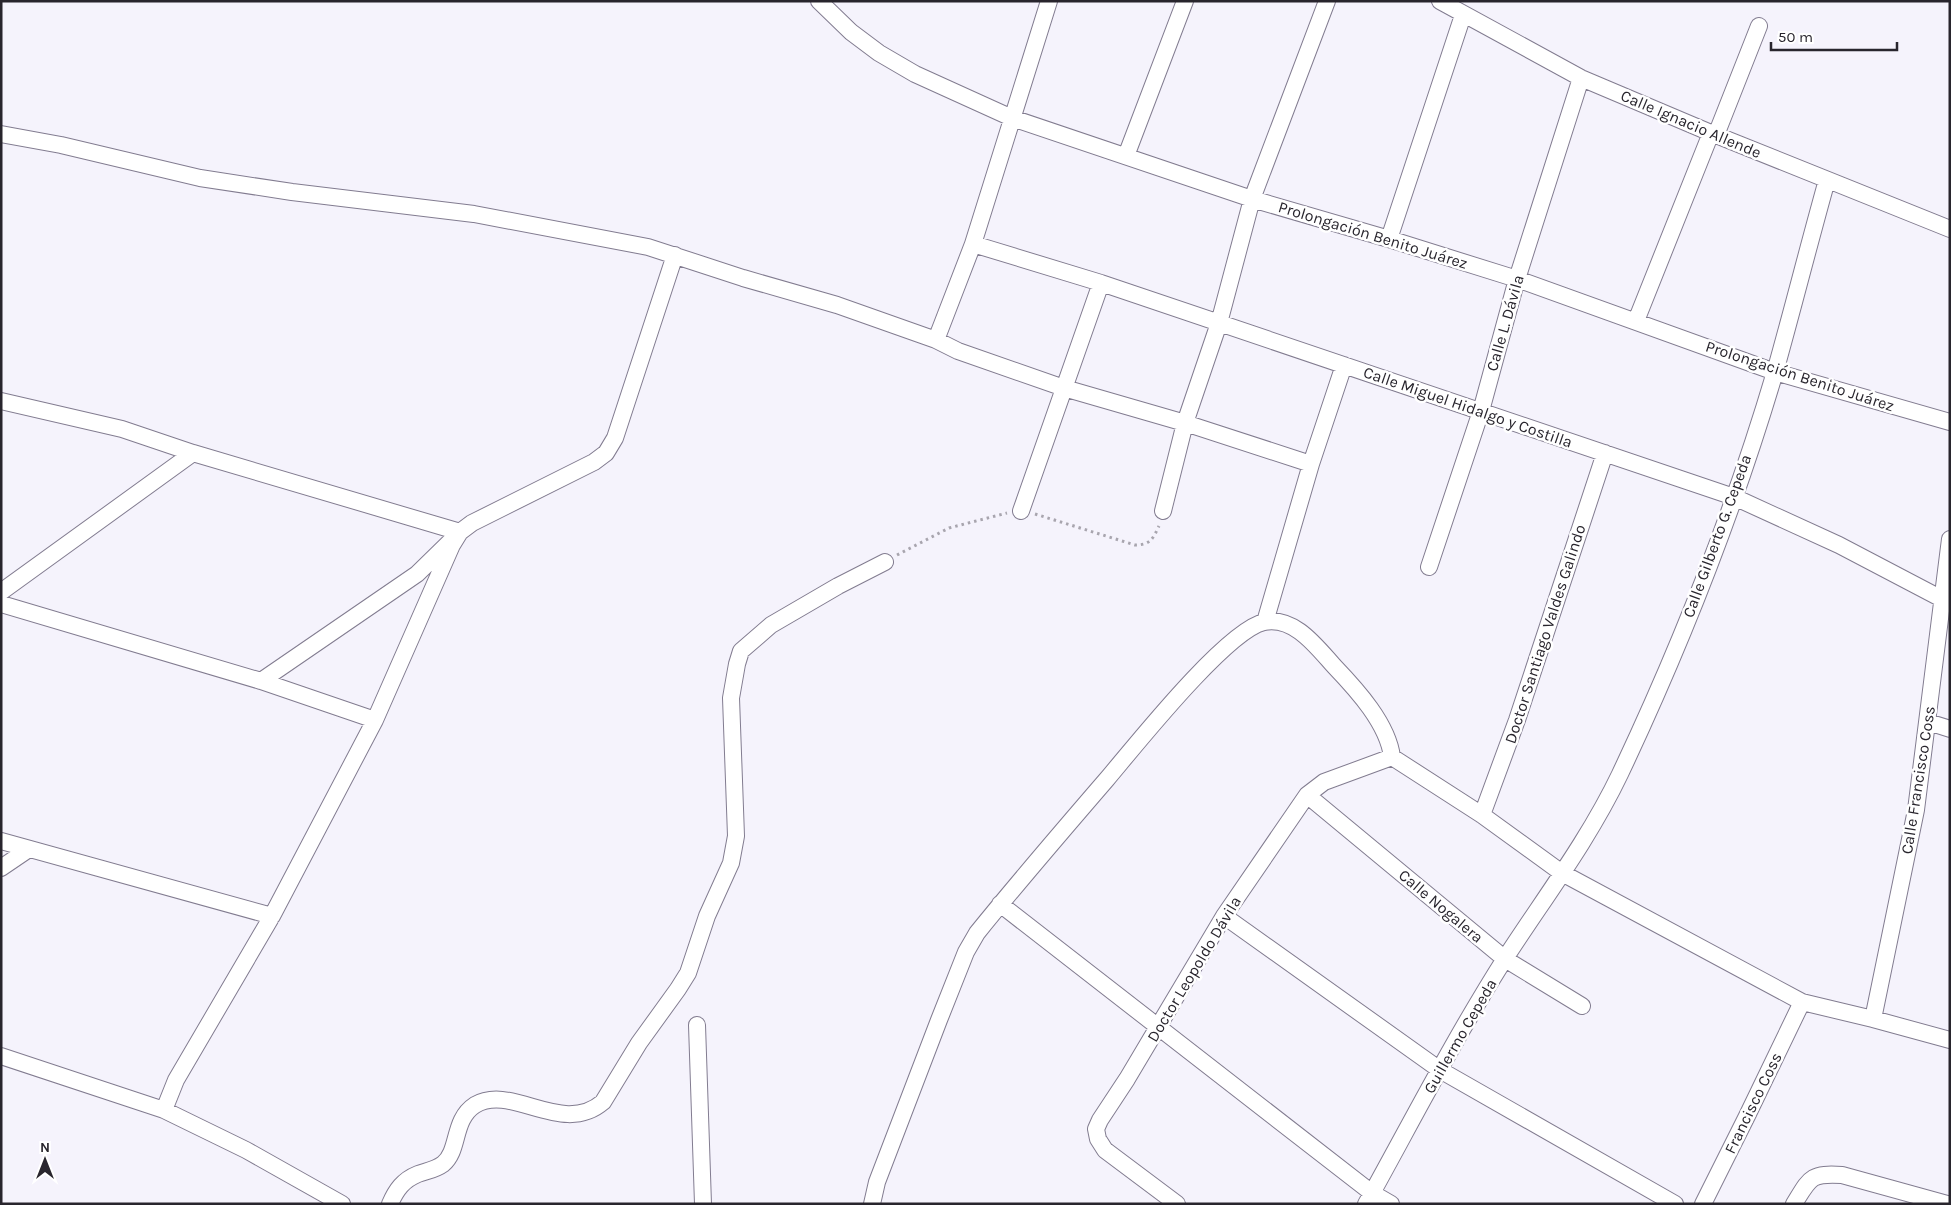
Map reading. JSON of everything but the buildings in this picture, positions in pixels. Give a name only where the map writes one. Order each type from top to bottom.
[{"type":"street","name":"Prolongación Benito Juárez","points":[[819,1],[845,27],[879,53],[915,74],[1012,118],[1252,199],[1517,279],[1775,372],[1950,422]]},
{"type":"street","points":[[936,340],[973,244],[1049,1]]},
{"type":"street","points":[[1126,156],[1185,1]]},
{"type":"street","points":[[1163,511],[1185,422],[1219,323],[1252,199],[1327,1]]},
{"type":"street","name":"Calle Ignacio Allende","points":[[1440,1],[1581,78],[1826,180],[1950,229]]},
{"type":"street","points":[[1389,239],[1463,15]]},
{"type":"street","points":[[1636,321],[1759,26]]},
{"type":"street","name":"Calle L. Dávila","points":[[1429,567],[1481,411],[1517,279],[1581,78]]},
{"type":"street","points":[[1,134],[61,145],[200,178],[292,192],[474,214],[648,247],[743,278],[837,305],[936,340],[958,351],[1064,388],[1185,422],[1311,464]]},
{"type":"street","name":"Calle Gilberto G. Cepeda","points":[[1562,874],[1588,835],[1619,775],[1678,642],[1734,496],[1775,372],[1826,180]]},
{"type":"street","name":"Calle Miguel Hidalgo y Costilla","points":[[973,244],[1101,283],[1734,496],[1840,545],[1946,600]]},
{"type":"street","points":[[261,681],[417,574],[460,532],[472,523],[594,462],[606,453],[615,438],[675,256]]},
{"type":"street","points":[[1021,510],[1101,283]]},
{"type":"street","points":[[1265,622],[1311,464],[1344,365]]},
{"type":"street","points":[[1,401],[122,429],[193,453],[460,532]]},
{"type":"street","points":[[1,592],[193,453]]},
{"type":"street","name":"Doctor Santiago Valdes Galindo","points":[[1482,815],[1517,720],[1605,453]]},
{"type":"street","points":[[164,1110],[176,1080],[272,916],[375,720],[452,545],[460,532]]},
{"type":"street","name":"Calle Francisco Coss","points":[[1873,1019],[1916,810],[1946,600],[1950,539]]},
{"type":"street","points":[[390,1204],[404,1182],[444,1164],[451,1153],[457,1128],[464,1115],[474,1106],[488,1100],[504,1100],[550,1112],[572,1115],[596,1108],[603,1102],[639,1043],[678,990],[688,973],[712,903],[731,863],[736,836],[731,698],[741,651],[771,625],[838,586],[885,562]]},
{"type":"street","points":[[1,604],[261,681],[375,720]]},
{"type":"street","points":[[872,1204],[877,1182],[966,952],[977,933],[1175,699],[1237,637],[1255,625],[1265,622],[1285,623],[1294,628],[1312,643],[1344,676],[1384,730],[1390,743],[1392,757],[1482,815],[1562,874],[1802,1002],[1950,1040]]},
{"type":"street","points":[[1928,722],[1950,728]]},
{"type":"street","name":"Doctor Leopoldo Dávila","points":[[1176,1204],[1105,1150],[1096,1134],[1100,1120],[1127,1079],[1224,916],[1307,795],[1324,782],[1392,757]]},
{"type":"street","name":"Calle Nogalera","points":[[1307,795],[1505,959],[1582,1006]]},
{"type":"street","points":[[1,841],[272,916]]},
{"type":"street","points":[[1,868],[29,849]]},
{"type":"street","name":"Guillermo Cepeda","points":[[1369,1198],[1440,1070],[1505,959],[1562,874]]},
{"type":"street","points":[[1000,904],[1158,1026],[1369,1198],[1391,1204]]},
{"type":"street","points":[[1224,916],[1440,1070],[1675,1204]]},
{"type":"street","name":"Francisco Coss","points":[[1703,1204],[1802,1002]]},
{"type":"street","points":[[697,1025],[703,1204]]},
{"type":"street","points":[[1,1056],[164,1110],[246,1150],[342,1204]]},
{"type":"street","points":[[1794,1204],[1806,1183],[1818,1175],[1826,1174],[1842,1175],[1947,1204]]},
{"type":"path","points":[[885,562],[949,528],[1021,510],[1135,545],[1144,545],[1153,539],[1163,511]]}]
